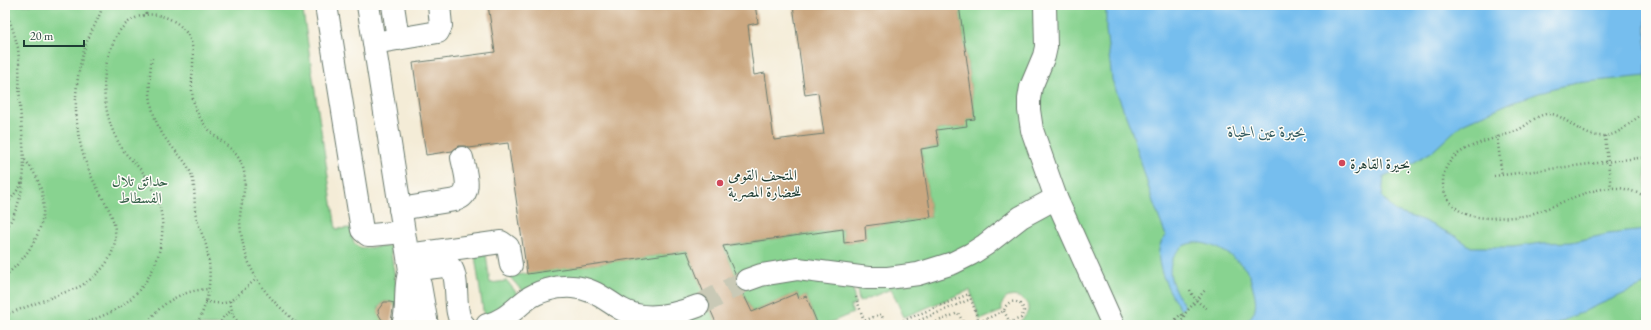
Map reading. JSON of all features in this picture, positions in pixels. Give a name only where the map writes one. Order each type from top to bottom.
[{"type":"lane","points":[[326,5],[362,230],[368,235],[403,232]]},
{"type":"lane","points":[[368,5],[403,232],[409,262],[420,285],[427,325]]},
{"type":"lane","points":[[393,5],[398,39]]},
{"type":"lane","points":[[374,43],[438,32],[441,26],[439,5]]},
{"type":"lane","points":[[1045,5],[1046,47],[1044,56],[1031,87],[1029,110],[1035,142],[1056,198],[1113,325]]},
{"type":"lane","points":[[400,209],[455,200],[463,196],[467,188],[462,158]]},
{"type":"lane","points":[[747,280],[768,274],[798,270],[868,278],[904,277],[925,273],[953,263],[971,254],[1021,217],[1056,198]]},
{"type":"lane","points":[[409,262],[501,242],[506,244],[510,251],[511,265]]},
{"type":"lane","points":[[404,325],[406,317],[406,282],[409,262]]},
{"type":"lane","points":[[409,262],[449,266],[452,269],[455,277],[459,319],[464,325]]},
{"type":"lane","points":[[488,325],[505,318],[534,295],[558,287],[572,286],[586,289],[599,294],[623,310],[634,314],[661,316],[682,312],[698,306]]},
{"type":"path","points":[[5,314],[79,287],[88,282],[104,267],[113,248],[114,227],[112,217],[89,173],[82,152],[76,110],[80,66],[86,46],[103,5]]},
{"type":"path","points":[[145,5],[146,15]]},
{"type":"path","points":[[5,9],[18,48],[25,160],[22,192],[17,207],[5,231]]},
{"type":"path","points":[[81,325],[113,311],[136,293],[146,282],[153,268],[162,240],[160,210],[156,196],[141,170],[130,159],[115,136],[110,123],[105,96],[105,68],[117,33],[130,21],[146,15],[162,16],[170,19],[183,29],[191,43],[194,59],[191,91],[198,113],[212,132],[235,151],[243,167],[245,184],[241,205],[241,231],[246,256],[257,279],[272,299],[298,325]]},
{"type":"path","points":[[152,58],[149,87],[152,108],[167,141],[183,159],[192,177],[195,191],[196,215],[210,266],[209,288],[203,311],[196,325]]},
{"type":"path","points":[[1646,113],[1613,135],[1605,136],[1592,135],[1582,132],[1558,116],[1546,114],[1517,130],[1497,136],[1466,149],[1448,164],[1443,174],[1445,195],[1452,205],[1460,212],[1471,216],[1484,218],[1518,217],[1530,214],[1578,195],[1611,188],[1622,188],[1646,196]]},
{"type":"path","points":[[1497,136],[1502,175]]},
{"type":"path","points":[[1605,136],[1611,188]]},
{"type":"path","points":[[1494,176],[1646,157]]},
{"type":"path","points":[[5,276],[29,251],[40,232],[42,221],[43,200],[41,189],[32,169],[25,160]]},
{"type":"path","points":[[5,208],[19,188],[24,175]]},
{"type":"path","points":[[205,302],[222,303],[230,301],[257,279]]},
{"type":"path","points":[[146,325],[159,308],[177,296],[187,292],[209,288]]},
{"type":"path","points":[[1177,325],[1185,317],[1183,316],[1206,289]]},
{"type":"path","points":[[1190,290],[1202,306],[1210,308]]},
{"type":"path","points":[[892,325],[969,294],[979,322]]},
{"type":"path","points":[[908,325],[971,299]]},
{"type":"path","points":[[230,301],[231,311],[236,321],[241,325]]},
{"type":"path","points":[[972,325],[1004,311],[1010,302],[1018,302],[1023,307],[1023,315],[1021,318],[1010,324],[1003,325]]},
{"type":"path","points":[[857,303],[864,321]]},
{"type":"path","points":[[219,325],[224,316],[231,311]]},
{"type":"path","points":[[1004,311],[1010,324]]},
{"type":"path","points":[[929,325],[958,312],[962,322],[954,325]]},
{"type":"path","points":[[854,325],[882,314],[886,325]]},
{"type":"path","points":[[1170,325],[1181,314],[1183,316]]},
{"type":"green space","name":"حدائق تلال الفسطاط","points":[[5,5],[302,5],[336,229],[351,228],[354,243],[362,248],[390,246],[396,284],[397,308],[392,303],[388,302],[380,305],[379,314],[381,318],[387,322],[383,325],[5,325]]},
{"type":"green space","name":"بحيرة القاهرة","points":[[959,5],[1646,5],[1646,325],[1022,325],[1020,321],[1027,313],[1028,307],[1025,301],[1013,296],[1007,298],[1003,303],[1002,311],[980,320],[970,290],[904,317],[891,289],[859,302],[856,283],[874,284],[926,278],[952,269],[977,257],[1021,225],[1043,214],[1039,201],[1011,216],[978,242],[962,252],[941,262],[910,271],[882,273],[791,265],[767,269],[737,279],[723,246],[843,229],[844,243],[866,240],[865,226],[931,217],[921,149],[939,146],[936,130],[966,126],[966,120],[975,119]]},
{"type":"green space","points":[[687,251],[705,295],[682,305],[658,310],[619,299],[523,292],[509,276]]},
{"type":"green space","points":[[486,254],[490,283],[507,281],[519,296],[484,317],[475,256]]},
{"type":"green space","points":[[767,279],[852,282],[855,304],[850,306],[853,313],[824,325],[818,325],[806,296],[799,299],[797,293],[752,312],[741,289]]},
{"type":"green space","points":[[709,307],[717,325],[702,325],[701,323],[691,325],[687,316]]},
{"type":"water","name":"بحيرة عين الحياة","points":[[1106,5],[1646,5],[1646,76],[1576,83],[1554,88],[1512,102],[1462,124],[1433,151],[1406,167],[1384,176],[1382,197],[1396,212],[1422,220],[1455,236],[1471,247],[1513,247],[1542,243],[1572,242],[1608,234],[1646,230],[1646,284],[1553,325],[1239,325],[1250,318],[1255,309],[1256,303],[1251,279],[1247,271],[1240,263],[1220,249],[1197,243],[1187,244],[1178,250],[1170,267],[1173,285],[1185,306],[1181,310],[1166,283],[1159,263],[1161,244],[1166,236],[1153,202],[1131,129],[1112,80],[1106,30]]},
{"type":"building","name":"المتحف القومى للحضارة المصرية","points":[[488,5],[755,5],[758,23],[748,25],[754,75],[765,73],[774,140],[824,134],[818,93],[805,95],[793,5],[959,5],[975,119],[966,120],[967,126],[936,130],[939,146],[921,149],[931,217],[865,226],[866,240],[844,243],[843,229],[723,246],[736,276],[735,285],[742,291],[752,312],[797,293],[799,299],[806,296],[818,325],[717,325],[710,309],[710,301],[705,296],[687,251],[527,274],[508,143],[469,148],[459,146],[452,151],[426,155],[413,63],[495,52]]},
{"type":"building","points":[[384,302],[394,303],[391,321],[387,322],[382,320],[379,315],[378,310]]},
{"type":"tunnel","points":[[698,306],[747,280]]},
{"type":"place","name":"بحيرة القاهرة","points":[[1342,163]]},
{"type":"place","name":"المتحف القومى للحضارة المصرية","points":[[720,183]]}]
